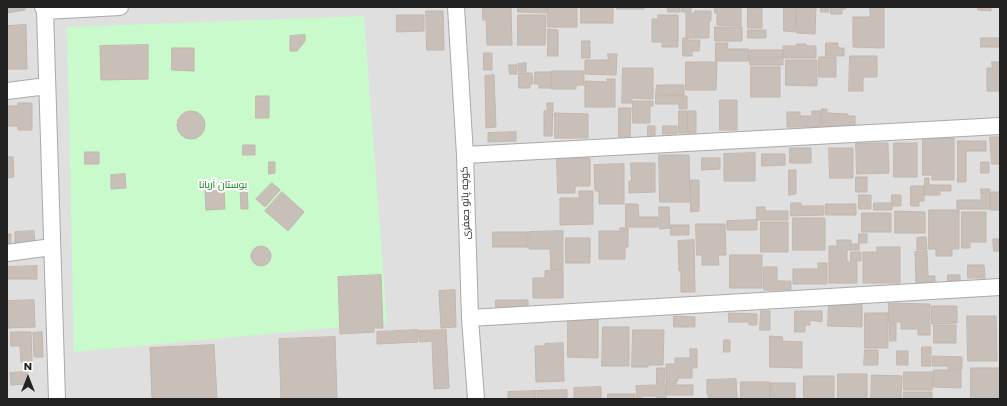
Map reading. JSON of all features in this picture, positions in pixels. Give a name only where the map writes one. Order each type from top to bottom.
[{"type":"street","points":[[57,399],[44,9],[120,7]]},
{"type":"street","name":"کوچه پاتو جعفری","points":[[456,7],[465,155],[470,318],[476,399]]},
{"type":"street","points":[[7,91],[47,86]]},
{"type":"street","points":[[465,155],[1000,126]]},
{"type":"street","points":[[7,253],[52,248]]},
{"type":"street","points":[[470,318],[1000,287]]},
{"type":"shaded area","points":[[7,7],[1000,7],[1000,399],[7,399]]},
{"type":"green space","name":"بوستان آریانا","points":[[364,16],[387,323],[74,352],[67,27]]},
{"type":"building","points":[[7,7],[25,7],[25,10],[7,13]]},
{"type":"building","points":[[483,7],[511,7],[512,45],[487,45],[486,20],[483,20]]},
{"type":"building","points":[[518,7],[547,7],[547,13],[518,12]]},
{"type":"building","points":[[548,7],[577,7],[577,27],[548,27]]},
{"type":"building","points":[[581,7],[613,7],[613,23],[581,23]]},
{"type":"building","points":[[617,7],[644,7],[644,9],[617,9]]},
{"type":"building","points":[[668,7],[680,7],[680,12],[668,12]]},
{"type":"building","points":[[682,7],[691,7],[691,12],[682,12]]},
{"type":"building","points":[[715,7],[741,7],[741,26],[717,25],[717,13],[715,13]]},
{"type":"building","points":[[784,7],[796,7],[795,32],[784,31]]},
{"type":"building","points":[[797,7],[816,7],[815,34],[797,33]]},
{"type":"building","points":[[821,7],[829,7],[829,12],[821,12]]},
{"type":"building","points":[[831,7],[846,7],[846,9],[842,9],[842,14],[831,14]]},
{"type":"building","points":[[870,7],[884,7],[884,48],[853,47],[853,17],[870,17]]},
{"type":"building","points":[[978,7],[991,7],[991,11],[978,10]]},
{"type":"building","points":[[748,8],[762,8],[762,28],[748,28]]},
{"type":"building","points":[[426,11],[443,11],[444,50],[427,50]]},
{"type":"building","points":[[695,11],[711,11],[711,21],[709,21],[709,38],[686,38],[686,13],[695,13]]},
{"type":"building","points":[[397,15],[424,15],[424,31],[397,32]]},
{"type":"building","points":[[518,15],[546,15],[545,45],[518,45]]},
{"type":"building","points":[[658,15],[678,15],[678,47],[662,47],[662,42],[652,42],[652,19],[658,19]]},
{"type":"building","points":[[26,25],[27,69],[7,69],[7,26]]},
{"type":"building","points":[[715,27],[742,27],[742,41],[715,41]]},
{"type":"building","points":[[548,29],[558,30],[558,56],[548,56]]},
{"type":"building","points":[[748,30],[766,30],[766,38],[748,38]]},
{"type":"building","points":[[305,35],[305,41],[297,51],[290,51],[290,36]]},
{"type":"building","points":[[683,38],[688,38],[688,40],[700,40],[699,51],[692,51],[692,56],[683,56]]},
{"type":"building","points":[[981,38],[1000,38],[1000,47],[981,47]]},
{"type":"building","points":[[582,41],[590,41],[590,58],[582,58]]},
{"type":"building","points":[[716,43],[728,43],[727,49],[749,49],[749,61],[716,61]]},
{"type":"building","points":[[826,43],[838,43],[838,48],[844,48],[844,56],[826,56]]},
{"type":"building","points":[[797,44],[816,46],[816,58],[783,58],[783,46],[797,46]]},
{"type":"building","points":[[148,45],[148,79],[101,80],[100,46]]},
{"type":"building","points":[[172,48],[194,48],[194,71],[172,70]]},
{"type":"building","points":[[751,50],[783,50],[783,57],[750,57]]},
{"type":"building","points":[[484,53],[492,53],[492,70],[484,70]]},
{"type":"building","points":[[608,54],[617,54],[616,75],[585,74],[585,60],[608,60]]},
{"type":"building","points":[[850,56],[877,56],[877,77],[863,77],[863,91],[849,91]]},
{"type":"building","points":[[819,57],[836,57],[836,77],[819,77]]},
{"type":"building","points":[[750,58],[783,58],[783,65],[750,65]]},
{"type":"building","points":[[786,60],[817,60],[817,86],[786,85]]},
{"type":"building","points":[[686,62],[717,62],[716,90],[686,90]]},
{"type":"building","points":[[992,62],[1000,62],[1000,91],[987,91],[987,68],[992,68]]},
{"type":"building","points":[[526,63],[526,72],[519,72],[518,64]]},
{"type":"building","points":[[509,65],[517,65],[517,74],[510,74]]},
{"type":"building","points":[[751,67],[780,67],[780,97],[751,97]]},
{"type":"building","points":[[623,68],[653,68],[653,99],[632,98],[632,103],[622,103]]},
{"type":"building","points":[[552,71],[584,71],[584,85],[576,85],[576,89],[552,89]]},
{"type":"building","points":[[535,72],[551,72],[551,88],[539,88],[539,84],[535,84]]},
{"type":"building","points":[[519,73],[532,73],[533,84],[530,84],[530,88],[519,88]]},
{"type":"building","points":[[494,75],[496,127],[486,128],[485,76]]},
{"type":"building","points":[[607,79],[615,79],[615,107],[585,107],[585,81],[607,82]]},
{"type":"building","points":[[657,85],[684,85],[684,95],[656,94]]},
{"type":"building","points":[[656,95],[687,96],[687,109],[679,109],[679,104],[656,104]]},
{"type":"building","points":[[256,96],[269,96],[269,118],[256,118]]},
{"type":"building","points":[[720,100],[737,100],[737,130],[720,130]]},
{"type":"building","points":[[633,101],[653,101],[653,106],[650,106],[650,123],[633,123]]},
{"type":"building","points":[[18,103],[32,103],[32,130],[18,130],[18,126],[7,126],[7,106],[18,106]]},
{"type":"building","points":[[547,103],[553,103],[552,136],[544,136],[544,111],[547,111]]},
{"type":"building","points":[[619,108],[631,108],[630,137],[619,137]]},
{"type":"building","points":[[822,109],[827,109],[827,113],[848,114],[848,116],[855,116],[855,128],[822,127]]},
{"type":"building","points":[[191,111],[201,115],[205,125],[201,135],[191,139],[181,135],[177,125],[181,115]]},
{"type":"building","points":[[679,111],[687,111],[687,133],[679,133]]},
{"type":"building","points":[[688,111],[696,111],[696,133],[688,133]]},
{"type":"building","points":[[812,111],[821,111],[820,127],[787,127],[787,112],[800,112],[800,116],[812,116]]},
{"type":"building","points":[[555,113],[588,114],[588,138],[555,138]]},
{"type":"building","points":[[648,126],[655,126],[655,139],[648,139]]},
{"type":"building","points":[[663,126],[677,126],[677,134],[663,134]]},
{"type":"building","points":[[516,132],[516,141],[488,142],[488,133]]},
{"type":"building","points":[[990,137],[1000,137],[1000,164],[992,164]]},
{"type":"building","points":[[923,138],[954,138],[954,180],[932,180],[932,175],[923,175]]},
{"type":"building","points":[[958,141],[986,141],[986,151],[966,151],[966,182],[958,182]]},
{"type":"building","points":[[856,143],[888,143],[889,173],[857,174]]},
{"type":"building","points":[[894,143],[917,143],[917,177],[894,177]]},
{"type":"building","points":[[243,145],[255,145],[255,155],[243,155]]},
{"type":"building","points":[[790,148],[811,148],[811,163],[790,163]]},
{"type":"building","points":[[829,148],[853,148],[853,178],[830,178]]},
{"type":"building","points":[[85,152],[99,152],[99,164],[85,164]]},
{"type":"building","points":[[755,153],[755,181],[724,181],[724,154]]},
{"type":"building","points":[[762,154],[785,154],[785,165],[762,166]]},
{"type":"building","points":[[659,155],[689,155],[690,202],[660,202]]},
{"type":"building","points":[[7,157],[13,157],[14,177],[7,178]]},
{"type":"building","points":[[557,158],[590,158],[590,186],[575,186],[575,193],[558,193]]},
{"type":"building","points":[[702,158],[720,158],[720,169],[702,170]]},
{"type":"building","points":[[269,162],[275,162],[275,173],[269,174]]},
{"type":"building","points":[[981,162],[989,162],[989,173],[981,173]]},
{"type":"building","points":[[631,163],[655,163],[655,192],[629,193]]},
{"type":"building","points":[[624,164],[624,204],[599,204],[599,191],[595,191],[594,165]]},
{"type":"building","points":[[789,170],[796,170],[796,194],[789,195]]},
{"type":"building","points":[[125,174],[126,188],[111,189],[111,175]]},
{"type":"building","points":[[856,177],[867,177],[867,192],[856,192]]},
{"type":"building","points":[[925,178],[929,178],[929,185],[951,185],[951,191],[940,191],[940,195],[925,195]]},
{"type":"building","points":[[691,180],[699,180],[699,211],[691,212]]},
{"type":"building","points":[[272,183],[280,190],[265,207],[256,199]]},
{"type":"building","points":[[911,186],[924,186],[924,201],[919,201],[919,206],[911,206]]},
{"type":"building","points":[[247,187],[248,209],[241,209],[240,188]]},
{"type":"building","points":[[224,189],[225,209],[206,210],[205,190]]},
{"type":"building","points":[[981,189],[990,189],[990,209],[957,209],[957,200],[981,200]]},
{"type":"building","points":[[579,191],[593,191],[593,224],[560,225],[560,198],[579,198]]},
{"type":"building","points":[[282,192],[304,212],[288,231],[265,211]]},
{"type":"building","points":[[991,192],[1000,192],[1000,210],[991,210]]},
{"type":"building","points":[[859,195],[871,195],[871,209],[859,209]]},
{"type":"building","points":[[892,195],[901,195],[901,206],[892,206]]},
{"type":"building","points":[[791,203],[801,203],[801,206],[824,206],[824,215],[791,216]]},
{"type":"building","points":[[874,203],[892,203],[892,210],[874,210]]},
{"type":"building","points":[[626,204],[638,204],[639,217],[658,217],[658,227],[626,227]]},
{"type":"building","points":[[826,204],[856,204],[856,215],[826,215]]},
{"type":"building","points":[[659,207],[669,207],[670,228],[660,229]]},
{"type":"building","points":[[757,207],[765,207],[765,211],[788,211],[788,220],[757,220]]},
{"type":"building","points":[[929,210],[959,210],[959,249],[952,249],[952,256],[936,256],[936,249],[929,249]]},
{"type":"building","points":[[895,211],[925,212],[925,233],[895,233]]},
{"type":"building","points":[[962,212],[986,212],[986,242],[970,242],[970,248],[962,248]]},
{"type":"building","points":[[862,213],[891,213],[891,232],[862,232]]},
{"type":"building","points":[[793,218],[825,218],[825,250],[793,250]]},
{"type":"building","points":[[757,220],[757,230],[727,230],[727,221]]},
{"type":"building","points":[[761,222],[788,222],[788,252],[761,252]]},
{"type":"building","points":[[696,224],[725,224],[726,255],[718,255],[719,265],[702,265],[702,255],[697,255]]},
{"type":"building","points":[[671,225],[689,225],[689,235],[671,235]]},
{"type":"building","points":[[620,228],[628,228],[628,247],[625,247],[625,259],[599,259],[599,231],[620,231]]},
{"type":"building","points":[[34,231],[35,243],[15,243],[15,232]]},
{"type":"building","points":[[563,231],[563,269],[551,270],[550,249],[529,249],[529,232]]},
{"type":"building","points":[[493,232],[528,232],[528,247],[493,247]]},
{"type":"building","points":[[7,234],[11,234],[11,243],[7,243]]},
{"type":"building","points":[[859,234],[867,234],[867,243],[859,243]]},
{"type":"building","points":[[926,237],[927,249],[917,250],[917,238]]},
{"type":"building","points":[[566,238],[590,238],[590,263],[566,263]]},
{"type":"building","points":[[993,239],[1000,239],[1000,251],[994,251]]},
{"type":"building","points":[[694,240],[695,292],[681,292],[681,271],[679,271],[678,241]]},
{"type":"building","points":[[837,240],[851,240],[851,244],[859,244],[859,250],[847,250],[847,262],[857,262],[857,283],[829,283],[829,246],[837,246]]},
{"type":"building","points":[[257,246],[265,246],[271,252],[271,260],[265,266],[257,266],[251,260],[251,252]]},
{"type":"building","points":[[877,247],[900,247],[900,283],[863,283],[863,252],[877,252]]},
{"type":"building","points":[[927,251],[928,276],[935,276],[935,282],[916,283],[915,252]]},
{"type":"building","points":[[851,252],[861,252],[861,261],[851,261]]},
{"type":"building","points":[[730,255],[762,255],[762,288],[730,288]]},
{"type":"building","points":[[818,263],[827,263],[827,284],[793,284],[793,269],[818,269]]},
{"type":"building","points":[[968,265],[984,265],[985,278],[968,278]]},
{"type":"building","points":[[37,266],[37,279],[7,279],[7,267]]},
{"type":"building","points":[[764,267],[777,267],[777,281],[791,281],[791,290],[764,290]]},
{"type":"building","points":[[563,270],[563,298],[533,298],[533,278],[545,278],[545,271]]},
{"type":"building","points":[[381,275],[383,328],[374,328],[374,332],[340,334],[338,277]]},
{"type":"building","points":[[948,275],[960,275],[960,281],[948,281]]},
{"type":"building","points":[[455,290],[456,327],[441,328],[439,291]]},
{"type":"building","points":[[34,300],[35,327],[8,328],[7,301]]},
{"type":"building","points":[[496,300],[528,300],[528,307],[496,307]]},
{"type":"building","points":[[889,303],[930,304],[930,335],[918,335],[918,329],[901,329],[901,322],[889,322]]},
{"type":"building","points":[[829,304],[862,304],[862,327],[828,326]]},
{"type":"building","points":[[932,306],[957,306],[957,323],[932,324]]},
{"type":"building","points":[[761,311],[770,311],[770,330],[760,330]]},
{"type":"building","points":[[795,311],[822,311],[822,322],[810,320],[810,325],[805,325],[805,332],[795,332]]},
{"type":"building","points":[[729,313],[757,314],[757,325],[749,325],[749,322],[729,322]]},
{"type":"building","points":[[865,313],[888,313],[888,348],[865,348]]},
{"type":"building","points":[[674,316],[695,317],[695,327],[674,327]]},
{"type":"building","points":[[967,316],[996,316],[997,361],[968,361]]},
{"type":"building","points":[[568,318],[598,318],[598,358],[568,357]]},
{"type":"building","points":[[890,323],[896,323],[896,341],[890,341]]},
{"type":"building","points":[[934,325],[956,325],[956,343],[934,343]]},
{"type":"building","points":[[603,327],[629,327],[629,366],[602,366]]},
{"type":"building","points":[[418,330],[418,342],[377,344],[377,332]]},
{"type":"building","points":[[446,330],[449,388],[434,389],[432,341],[420,342],[419,331]]},
{"type":"building","points":[[633,330],[664,330],[663,365],[632,367]]},
{"type":"building","points":[[11,332],[31,332],[32,362],[21,362],[20,346],[11,346]]},
{"type":"building","points":[[42,332],[43,357],[34,357],[33,333]]},
{"type":"building","points":[[770,336],[783,337],[782,341],[802,342],[802,368],[770,367]]},
{"type":"building","points":[[335,337],[337,399],[281,399],[279,339]]},
{"type":"building","points":[[724,340],[730,340],[730,352],[724,352]]},
{"type":"building","points":[[563,343],[564,381],[536,382],[535,346]]},
{"type":"building","points":[[214,345],[217,399],[152,399],[150,348]]},
{"type":"building","points":[[922,347],[931,347],[931,366],[922,366]]},
{"type":"building","points":[[690,349],[697,349],[697,368],[692,368],[692,378],[678,378],[676,384],[666,384],[666,364],[675,364],[675,358],[690,358]]},
{"type":"building","points":[[865,350],[878,350],[878,365],[864,365]]},
{"type":"building","points":[[897,351],[908,351],[908,365],[897,365]]},
{"type":"building","points":[[933,356],[962,357],[962,369],[948,369],[948,366],[933,366]]},
{"type":"building","points":[[657,368],[665,368],[664,384],[657,384]]},
{"type":"building","points":[[971,368],[1000,368],[1000,399],[971,399]]},
{"type":"building","points":[[934,370],[961,370],[961,388],[934,387]]},
{"type":"building","points":[[27,372],[28,384],[11,385],[10,373]]},
{"type":"building","points":[[904,372],[933,372],[932,390],[904,390]]},
{"type":"building","points":[[838,374],[867,374],[867,399],[838,399]]},
{"type":"building","points":[[872,375],[902,376],[901,399],[871,399]]},
{"type":"building","points":[[804,376],[834,376],[834,399],[804,399]]},
{"type":"building","points":[[736,379],[737,399],[709,399],[707,394],[707,380]]},
{"type":"building","points":[[741,382],[770,382],[770,399],[741,399]]},
{"type":"building","points":[[771,383],[795,383],[795,399],[771,399]]},
{"type":"building","points":[[666,385],[666,399],[657,399],[657,396],[642,396],[642,399],[637,399],[636,386]]},
{"type":"building","points":[[667,385],[693,385],[693,395],[667,395]]},
{"type":"building","points":[[601,387],[601,399],[574,399],[574,388]]},
{"type":"building","points":[[567,390],[567,399],[538,399],[537,391]]},
{"type":"building","points":[[536,391],[536,399],[508,399],[508,392]]},
{"type":"building","points":[[904,392],[932,392],[932,399],[904,399]]},
{"type":"building","points":[[608,394],[635,394],[635,399],[608,399]]}]
